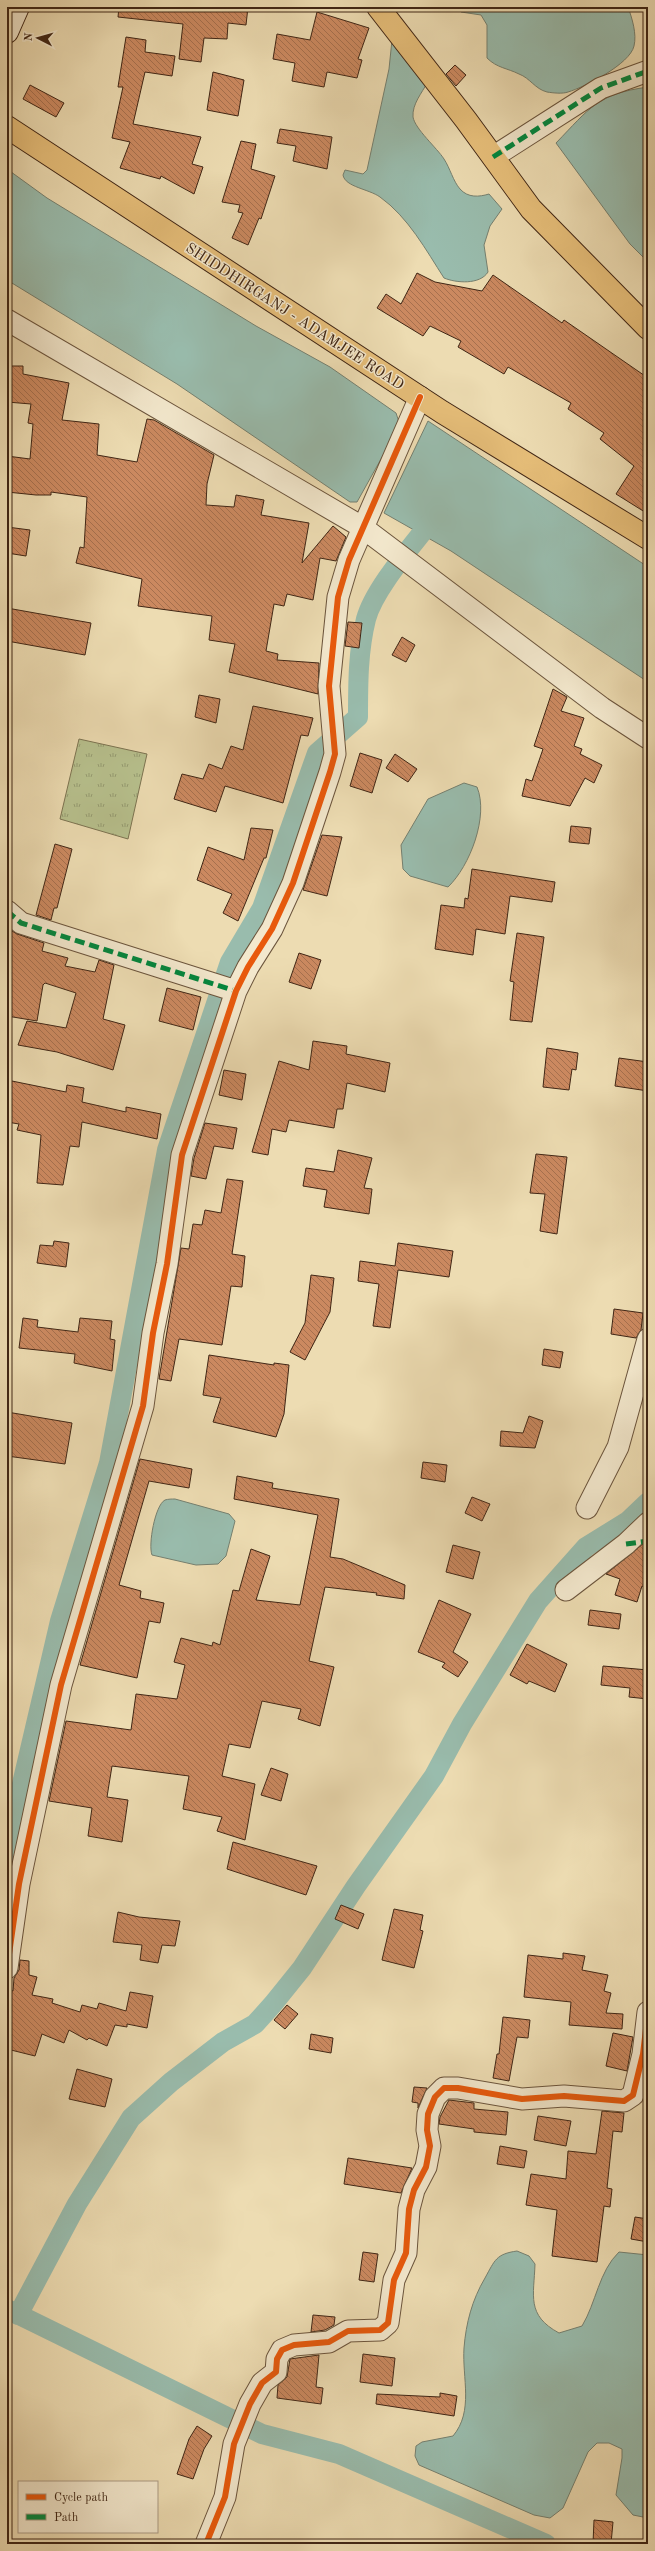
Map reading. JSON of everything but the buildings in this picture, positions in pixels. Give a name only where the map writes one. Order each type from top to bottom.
[{"type":"main road","points":[[378,7],[531,209],[648,328]]},
{"type":"main road","name":"SHIDDHIRGANJ - ADAMJEE ROAD","points":[[7,127],[420,397],[648,538]]},
{"type":"street","points":[[7,32],[18,7]]},
{"type":"street","points":[[493,157],[601,88],[648,71]]},
{"type":"street","points":[[7,320],[362,527],[602,708],[648,738]]},
{"type":"street","points":[[7,1968],[19,1884],[61,1685],[143,1406],[153,1333],[167,1264],[182,1155],[236,990],[248,967],[272,929],[293,883],[335,754],[329,686],[331,648],[338,597],[349,560],[362,527],[420,397]]},
{"type":"street","points":[[7,912],[21,923],[236,990]]},
{"type":"street","points":[[587,1508],[618,1447],[648,1339]]},
{"type":"street","points":[[566,1590],[626,1544],[648,1523]]},
{"type":"street","points":[[626,1544],[648,1540]]},
{"type":"street","points":[[206,2544],[224,2497],[234,2444],[250,2404],[262,2383],[276,2372],[277,2359],[282,2350],[294,2346],[329,2342],[348,2331],[380,2330],[388,2323],[394,2280],[406,2253],[408,2209],[414,2190],[426,2167],[430,2146],[427,2130],[428,2114],[435,2097],[444,2088],[458,2088],[522,2099],[564,2096],[624,2101],[633,2095],[643,2054],[648,2012]]},
{"type":"green space","points":[[79,739],[147,754],[128,839],[60,819]]},
{"type":"shaded area","points":[[457,7],[628,7],[634,31],[634,46],[631,53],[616,67],[595,80],[566,93],[547,92],[543,91],[523,76],[498,66],[487,58],[487,25],[481,15],[461,12]]},
{"type":"shaded area","points":[[392,40],[427,83],[413,112],[413,117],[418,127],[444,159],[455,182],[463,192],[474,196],[489,194],[502,209],[490,226],[484,245],[488,272],[484,276],[474,281],[461,282],[444,278],[416,234],[399,214],[380,197],[353,185],[345,179],[343,175],[345,170],[363,174],[367,170],[389,69]]},
{"type":"shaded area","points":[[648,87],[648,262],[630,244],[556,143],[596,104],[617,94]]},
{"type":"shaded area","points":[[7,169],[47,198],[256,326],[330,367],[396,413],[400,425],[357,502],[350,502],[177,384],[7,280]]},
{"type":"shaded area","points":[[428,421],[648,567],[648,682],[451,551],[384,513]]},
{"type":"shaded area","points":[[464,783],[477,787],[481,812],[475,840],[464,867],[448,887],[410,876],[403,869],[401,845],[428,799]]},
{"type":"shaded area","points":[[175,1499],[229,1514],[235,1521],[226,1556],[218,1564],[196,1565],[152,1555],[151,1543],[153,1526],[158,1509],[161,1503],[165,1500]]},
{"type":"shaded area","points":[[517,2251],[529,2256],[535,2264],[533,2295],[534,2304],[541,2319],[548,2326],[559,2333],[582,2326],[607,2268],[619,2252],[648,2255],[648,2518],[633,2515],[616,2495],[622,2449],[609,2443],[597,2443],[588,2452],[563,2508],[550,2518],[534,2515],[419,2465],[415,2456],[416,2446],[422,2442],[453,2436],[459,2426],[463,2416],[466,2394],[464,2359],[465,2339],[473,2303],[480,2286],[494,2262],[500,2256]]},
{"type":"waterway","points":[[7,1864],[14,1818],[60,1621],[109,1463],[167,1150],[230,962],[262,908],[317,753],[358,717],[360,655],[363,631],[371,606],[387,578],[438,512]]},
{"type":"waterway","points":[[18,2315],[77,2204],[131,2118],[171,2082],[223,2042],[255,2024],[273,2004],[302,1968],[356,1886],[434,1776],[462,1724],[538,1601],[586,1547],[628,1521],[648,1502]]},
{"type":"waterway","points":[[7,2309],[262,2434],[339,2454],[546,2544]]},
{"type":"marked path","points":[[493,157],[601,88],[648,71]]},
{"type":"marked path","points":[[7,911],[21,923],[236,991]]},
{"type":"marked path","points":[[626,1544],[648,1541]]},
{"type":"cycle path","points":[[7,1968],[19,1884],[61,1685],[143,1406],[153,1333],[167,1264],[182,1155],[236,991],[248,967],[272,929],[293,883],[330,772],[335,754],[329,686],[338,597],[349,560],[420,397]]},
{"type":"cycle path","points":[[206,2544],[225,2497],[234,2444],[250,2404],[262,2383],[276,2372],[277,2359],[282,2350],[294,2345],[329,2342],[348,2331],[380,2330],[388,2323],[394,2280],[406,2253],[409,2209],[414,2190],[426,2167],[430,2146],[427,2130],[428,2114],[435,2097],[444,2088],[458,2088],[522,2099],[564,2096],[624,2101],[633,2095],[643,2054],[648,2012]]}]
